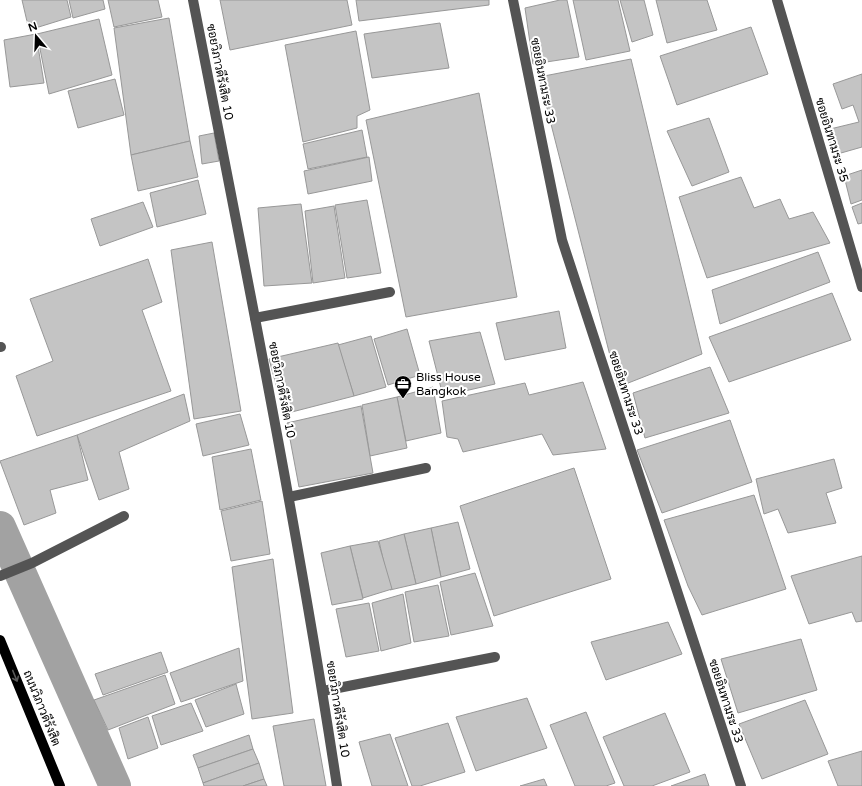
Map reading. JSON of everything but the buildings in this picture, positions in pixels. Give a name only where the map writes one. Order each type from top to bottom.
[{"type":"main road","name":"ถนนวิภาวดีรังสิต","points":[[0,640],[60,786]]},
{"type":"street","name":"ซอยวิภาวดีรังสิต 10","points":[[193,0],[289,497],[323,691],[337,786]]},
{"type":"street","name":"ซอยอินทามระ 33","points":[[513,0],[562,240],[741,786]]},
{"type":"street","name":"ซอยอินทามระ 35","points":[[777,0],[862,287]]},
{"type":"street","points":[[255,318],[390,292]]},
{"type":"street","points":[[289,497],[426,468]]},
{"type":"street","points":[[1,576],[32,563],[124,516]]},
{"type":"street","points":[[323,691],[495,656]]},
{"type":"waterway","points":[[0,527],[115,786]]},
{"type":"place","name":"Bliss House Bangkok","points":[[403,399]]}]
